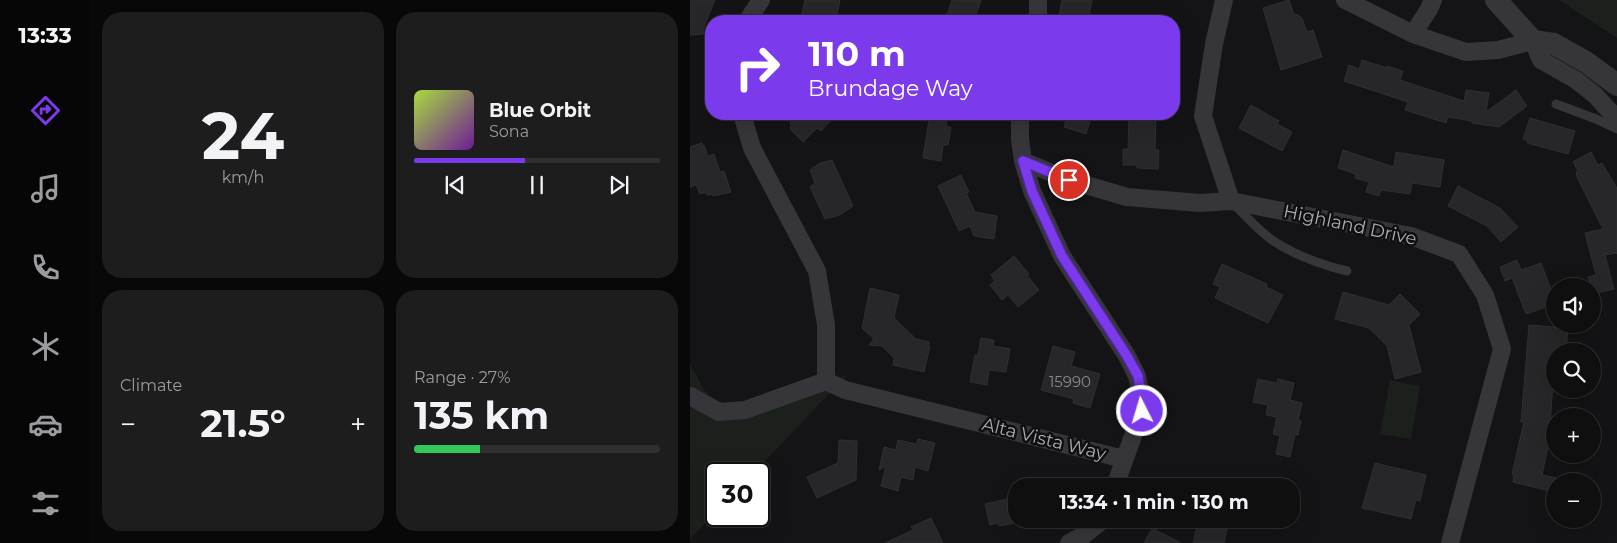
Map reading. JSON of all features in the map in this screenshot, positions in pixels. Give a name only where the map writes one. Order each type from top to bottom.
[{"type":"street","points":[[751,15],[761,0]]},
{"type":"street","points":[[1038,0],[1038,15]]},
{"type":"street","points":[[1224,0],[1214,44],[1203,116],[1231,201]]},
{"type":"street","points":[[1345,0],[1413,34],[1466,52],[1498,50],[1533,41],[1554,44],[1586,62],[1617,85]]},
{"type":"street","points":[[1413,34],[1433,0]]},
{"type":"street","points":[[1496,0],[1533,41],[1541,60],[1576,80],[1595,95],[1617,119]]},
{"type":"street","points":[[690,396],[719,412],[745,410],[826,381],[826,325],[817,271],[752,148],[744,120]]},
{"type":"street","name":"Alta Vista Way","points":[[826,381],[845,390],[1124,459],[1142,411],[1138,376],[1062,256],[1032,191],[1023,161],[1020,120]]},
{"type":"street","name":"Highland Drive","points":[[1023,161],[1069,180],[1127,197],[1200,203],[1231,201],[1411,236],[1459,254],[1486,295],[1502,349],[1450,543]]},
{"type":"street","points":[[1118,478],[1124,459]]},
{"type":"street","points":[[1069,543],[1093,528]]},
{"type":"lane","points":[[1556,104],[1617,129]]},
{"type":"lane","points":[[1231,201],[1250,221],[1275,242],[1320,264],[1347,272]]},
{"type":"shaded area","points":[[1559,0],[1617,0],[1617,38],[1611,34]]},
{"type":"shaded area","points":[[690,364],[704,390],[720,405],[745,402],[846,376],[764,462],[705,462],[705,523],[690,539]]},
{"type":"shaded area","points":[[1390,380],[1420,386],[1411,439],[1380,434]]},
{"type":"building","points":[[690,0],[715,0],[709,15],[705,15],[704,34],[690,35]]},
{"type":"building","points":[[805,0],[840,0],[837,15],[801,15]]},
{"type":"building","points":[[952,0],[981,0],[976,15],[947,15]]},
{"type":"building","points":[[1062,0],[1092,0],[1089,15],[1059,15]]},
{"type":"building","points":[[1289,0],[1294,15],[1296,14],[1302,18],[1307,32],[1313,30],[1322,57],[1281,70],[1263,8]]},
{"type":"building","points":[[1362,60],[1403,71],[1400,80],[1464,101],[1466,90],[1489,93],[1486,112],[1516,90],[1527,106],[1499,127],[1448,117],[1446,123],[1405,110],[1408,102],[1344,81],[1349,65],[1359,69]]},
{"type":"building","points":[[1251,105],[1279,121],[1277,124],[1292,132],[1282,151],[1239,128]]},
{"type":"building","points":[[1530,118],[1575,131],[1568,154],[1527,143],[1528,141],[1523,139]]},
{"type":"building","points":[[790,120],[831,120],[821,131],[817,128],[803,142],[791,130]]},
{"type":"building","points":[[929,120],[947,120],[946,127],[951,127],[948,145],[943,145],[941,161],[923,158]]},
{"type":"building","points":[[1066,120],[1090,120],[1086,134],[1064,127]]},
{"type":"building","points":[[1129,120],[1156,120],[1155,150],[1159,150],[1158,169],[1137,168],[1137,165],[1123,165],[1123,149],[1128,149]]},
{"type":"building","points":[[702,143],[708,156],[714,154],[720,172],[724,171],[731,192],[713,196],[712,194],[707,195],[706,192],[700,194],[696,185],[690,187],[690,147]]},
{"type":"building","points":[[1343,150],[1394,167],[1396,152],[1444,160],[1440,187],[1412,183],[1410,194],[1381,190],[1379,196],[1366,192],[1369,182],[1355,178],[1356,174],[1338,168]]},
{"type":"building","points":[[1591,152],[1598,165],[1602,163],[1617,188],[1617,254],[1605,255],[1614,289],[1601,292],[1601,278],[1588,277],[1596,275],[1585,233],[1603,229],[1577,177],[1576,172],[1578,171],[1573,162]]},
{"type":"building","points":[[832,160],[853,206],[840,215],[825,219],[810,187],[815,183],[810,170],[820,163]]},
{"type":"building","points":[[961,175],[969,192],[966,193],[975,212],[997,216],[994,239],[974,236],[970,226],[959,231],[938,186]]},
{"type":"building","points":[[1458,186],[1500,208],[1518,227],[1501,242],[1487,226],[1448,206]]},
{"type":"building","points":[[1014,256],[1039,290],[1018,307],[1008,295],[1002,300],[990,285],[995,281],[991,275]]},
{"type":"building","points":[[1517,260],[1521,270],[1541,263],[1547,278],[1546,307],[1526,314],[1512,278],[1505,281],[1500,267]]},
{"type":"building","points":[[1222,264],[1267,284],[1266,287],[1283,295],[1268,323],[1215,298],[1220,287],[1213,284]]},
{"type":"building","points":[[870,288],[899,295],[894,318],[916,339],[929,342],[928,346],[930,346],[924,372],[893,365],[894,358],[882,346],[869,345],[874,339],[862,328]]},
{"type":"building","points":[[1343,292],[1389,305],[1400,294],[1420,314],[1409,325],[1421,372],[1395,379],[1387,346],[1369,328],[1335,319]]},
{"type":"building","points":[[1529,325],[1546,326],[1546,333],[1568,333],[1567,343],[1546,343],[1546,398],[1552,398],[1551,408],[1546,408],[1546,456],[1542,475],[1546,476],[1546,490],[1513,482],[1514,475],[1512,474],[1524,422],[1521,422]]},
{"type":"building","points":[[981,338],[994,340],[993,346],[1010,349],[1006,372],[989,370],[987,385],[970,382],[975,355],[978,355]]},
{"type":"building","points":[[1053,346],[1075,352],[1071,366],[1100,374],[1090,408],[1073,403],[1074,399],[1041,390]]},
{"type":"building","points":[[1258,379],[1277,383],[1278,379],[1294,383],[1290,400],[1302,403],[1298,420],[1301,421],[1298,435],[1295,434],[1290,457],[1276,454],[1280,436],[1273,434],[1277,417],[1266,415],[1268,405],[1253,402]]},
{"type":"building","points":[[918,439],[935,443],[928,471],[915,467],[913,480],[901,477],[898,491],[881,486],[886,466],[879,470],[884,447],[896,450],[898,440],[916,444]]},
{"type":"building","points":[[839,440],[857,441],[856,480],[817,498],[807,477],[838,463]]},
{"type":"building","points":[[1375,463],[1426,475],[1420,501],[1416,500],[1411,519],[1362,508]]},
{"type":"building","points":[[1008,499],[1008,524],[999,526],[998,523],[990,525],[985,504]]},
{"type":"building","points":[[931,518],[943,543],[885,543],[913,530],[911,527]]},
{"type":"building","points":[[1152,528],[1181,543],[1144,543]]},
{"type":"building","points":[[1197,528],[1227,528],[1224,543],[1193,543]]},
{"type":"route","points":[[1069,180],[1023,161],[1032,191],[1062,256],[1138,376],[1142,411]]}]
